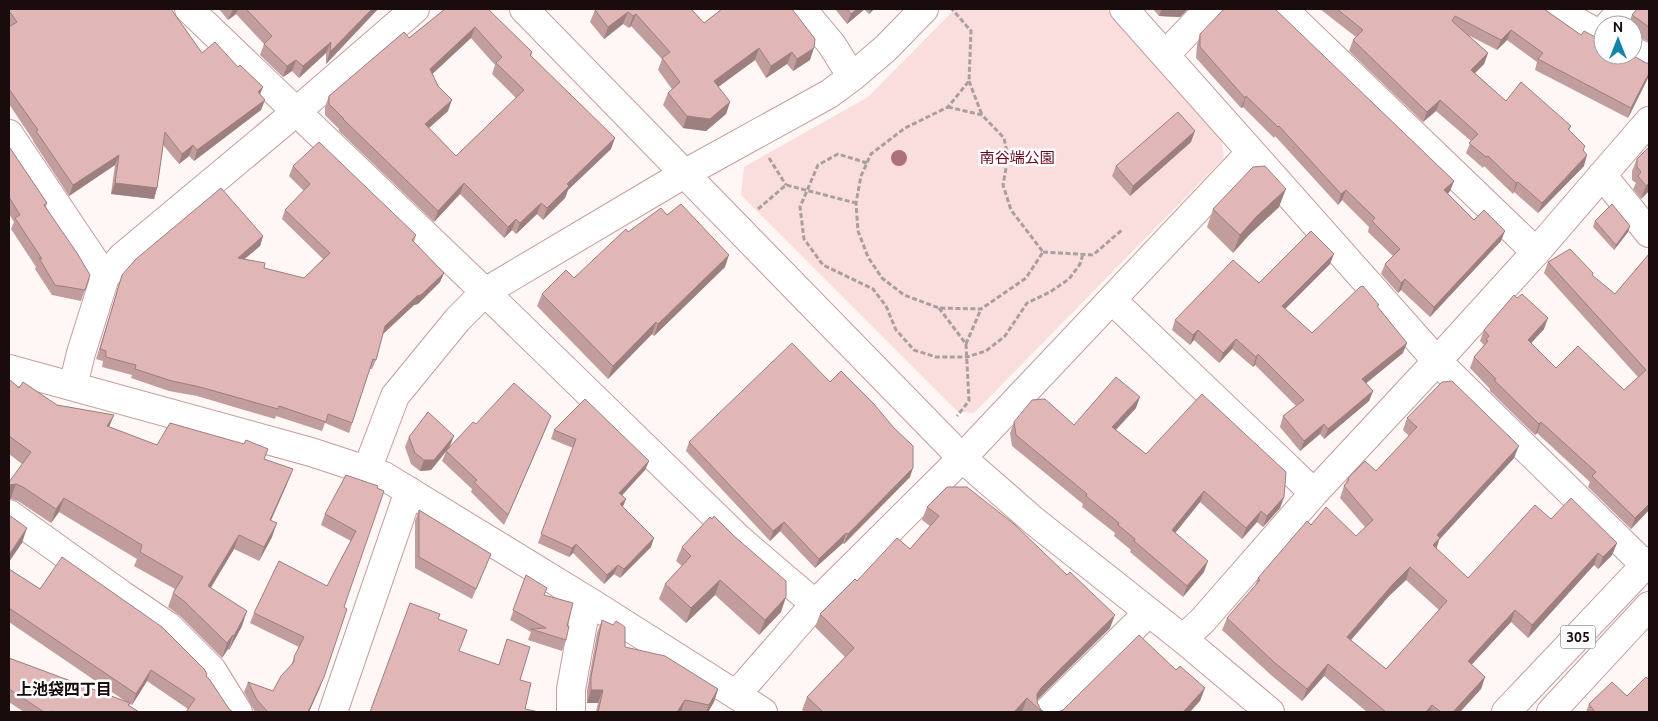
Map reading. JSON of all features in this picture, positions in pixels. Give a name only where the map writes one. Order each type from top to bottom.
[{"type":"street","points":[[189,9],[485,292],[738,539],[815,604]]},
{"type":"street","points":[[73,386],[81,352],[105,277],[122,257],[297,111],[415,9]]},
{"type":"street","points":[[524,9],[962,458],[1034,521],[1270,712]]},
{"type":"street","points":[[802,9],[832,45],[852,77]]},
{"type":"street","points":[[367,470],[396,396],[458,319],[485,292],[684,174],[829,94],[886,48],[924,9]]},
{"type":"street","points":[[1124,9],[1438,362],[1647,563]]},
{"type":"street","points":[[1165,55],[1209,9]]},
{"type":"street","points":[[1284,9],[1536,252]]},
{"type":"street","points":[[1553,9],[1593,27]]},
{"type":"street","points":[[1183,640],[1203,620],[1314,493],[1438,362],[1649,121]]},
{"type":"street","points":[[9,134],[105,277]]},
{"type":"street","points":[[736,695],[815,604],[962,458],[1252,152]]},
{"type":"street","points":[[1602,175],[1649,233]]},
{"type":"street","points":[[1112,300],[1314,493]]},
{"type":"street","points":[[9,370],[302,450],[384,476],[763,712]]},
{"type":"street","points":[[333,712],[409,491]]},
{"type":"street","points":[[9,514],[168,626],[212,670],[238,712]]},
{"type":"street","name":"305","points":[[1506,712],[1647,563]]},
{"type":"street","points":[[571,712],[571,689],[587,601]]},
{"type":"street","points":[[1048,712],[1148,612]]},
{"type":"street","name":"305","points":[[1551,712],[1646,616]]},
{"type":"path","points":[[952,9],[971,31],[969,81],[982,115],[1004,138],[1008,157],[1002,186],[1011,210],[1043,252],[1093,255],[1123,228]]},
{"type":"path","points":[[969,81],[948,107],[905,128],[871,154],[861,176],[856,203],[858,231],[868,257],[882,278],[904,295],[939,308],[981,309]]},
{"type":"path","points":[[948,107],[982,115]]},
{"type":"path","points":[[867,164],[838,154],[818,165],[800,207],[804,239],[824,265],[872,289],[886,306],[896,330],[914,350],[936,358],[967,358],[986,351],[1005,336],[1027,303],[1050,292],[1069,279],[1080,264],[1083,254]]},
{"type":"path","points":[[768,157],[786,186],[856,203]]},
{"type":"path","points":[[753,213],[786,186]]},
{"type":"path","points":[[955,418],[969,401],[966,344],[981,309],[1026,278],[1043,252]]},
{"type":"path","points":[[939,308],[966,344]]},
{"type":"green space","name":"南谷端公園","points":[[955,9],[1106,9],[1221,135],[1224,158],[974,413],[958,412],[741,195],[744,167],[868,97]]},
{"type":"building","points":[[9,9],[171,9],[202,53],[215,42],[238,67],[240,65],[263,87],[258,92],[265,100],[197,150],[193,145],[182,154],[165,132],[157,188],[115,183],[119,155],[73,185],[9,89],[9,27],[17,22]]},
{"type":"building","points":[[246,9],[372,9],[330,52],[331,42],[303,66],[296,60],[287,66],[264,44],[272,36]]},
{"type":"building","points":[[445,9],[488,9],[532,52],[530,55],[615,138],[567,184],[569,186],[547,208],[541,203],[520,223],[516,219],[508,227],[464,183],[438,211],[329,104],[329,96],[404,32],[409,38]],"holes":[[[475,27],[502,57],[496,63],[524,90],[456,156],[425,124],[452,100],[438,86],[430,69]]]},
{"type":"building","points":[[596,9],[691,9],[704,23],[722,9],[792,9],[815,39],[814,48],[797,59],[792,52],[771,66],[759,48],[714,81],[730,102],[710,119],[687,116],[668,93],[680,82],[662,58],[670,52],[636,14],[633,16],[628,12],[608,27]]},
{"type":"building","points":[[847,9],[857,9],[851,14]]},
{"type":"building","points":[[1224,9],[1275,9],[1454,181],[1444,190],[1474,220],[1484,210],[1505,231],[1434,307],[1405,279],[1401,283],[1385,264],[1400,249],[1372,221],[1375,218],[1346,190],[1341,194],[1279,126],[1246,96],[1245,98],[1200,47],[1200,34]]},
{"type":"building","points":[[1337,9],[1544,9],[1581,35],[1584,31],[1593,36],[1593,65],[1643,65],[1643,61],[1649,63],[1649,73],[1631,108],[1538,59],[1543,53],[1511,30],[1501,40],[1455,16],[1452,21],[1488,53],[1471,70],[1506,101],[1521,82],[1571,126],[1568,129],[1585,146],[1583,150],[1587,155],[1542,203],[1518,182],[1516,183],[1488,156],[1486,157],[1469,143],[1478,134],[1440,100],[1427,112],[1353,40],[1363,30]]},
{"type":"building","points":[[1637,9],[1649,9],[1649,27],[1643,23],[1643,15],[1632,15]]},
{"type":"building","points":[[1178,112],[1195,131],[1133,186],[1116,166]]},
{"type":"building","points":[[319,142],[416,235],[412,240],[444,273],[385,326],[376,360],[373,359],[352,423],[328,414],[326,422],[279,406],[278,409],[172,381],[135,369],[136,365],[106,357],[106,351],[100,349],[122,275],[136,259],[221,188],[263,236],[238,258],[265,263],[264,268],[304,278],[330,253],[285,210],[310,184],[293,166]]},
{"type":"building","points":[[1649,147],[1649,183],[1646,186],[1638,176],[1641,172],[1637,167],[1637,159]]},
{"type":"building","points":[[10,148],[47,203],[44,205],[90,275],[85,290],[55,285],[39,258],[42,259],[15,218],[20,215],[9,197]]},
{"type":"building","points":[[1265,166],[1286,189],[1240,235],[1213,209],[1253,167]]},
{"type":"building","points":[[681,204],[729,255],[658,324],[656,322],[613,366],[542,294],[566,270],[574,278],[626,229],[628,232],[661,208],[667,215]]},
{"type":"building","points":[[1612,204],[1630,226],[1616,245],[1595,221]]},
{"type":"building","points":[[1311,231],[1334,254],[1282,306],[1312,333],[1363,286],[1407,343],[1362,379],[1373,391],[1328,429],[1324,424],[1304,441],[1283,416],[1304,400],[1258,354],[1256,357],[1236,339],[1223,353],[1198,330],[1193,335],[1175,320],[1233,260],[1259,283]]},
{"type":"building","points":[[1570,249],[1593,273],[1592,275],[1615,294],[1649,254],[1649,504],[1635,518],[1592,476],[1596,472],[1541,422],[1539,424],[1494,380],[1496,379],[1474,357],[1488,341],[1486,340],[1489,336],[1484,330],[1514,295],[1517,298],[1522,294],[1548,318],[1528,340],[1556,368],[1578,346],[1624,390],[1646,370],[1548,262]]},
{"type":"building","points":[[792,343],[830,382],[841,371],[913,446],[913,468],[848,534],[846,533],[819,559],[784,522],[773,531],[689,442]]},
{"type":"building","points":[[1116,377],[1140,397],[1112,427],[1146,454],[1202,394],[1286,472],[1284,497],[1267,516],[1261,511],[1246,528],[1204,491],[1172,530],[1208,561],[1187,586],[1134,541],[1135,539],[1118,525],[1119,523],[1086,496],[1087,494],[1016,435],[1014,422],[1032,400],[1045,399],[1074,425]]},
{"type":"building","points":[[9,379],[19,388],[23,382],[57,405],[114,415],[107,426],[157,445],[170,423],[244,444],[246,440],[268,449],[264,459],[293,469],[270,520],[277,523],[264,547],[239,535],[208,586],[247,611],[234,636],[227,643],[184,601],[173,593],[183,577],[140,552],[142,545],[64,498],[56,509],[23,487],[16,484],[9,485],[9,482],[31,452],[9,436]]},
{"type":"building","points":[[1452,381],[1519,446],[1437,535],[1440,538],[1433,545],[1468,578],[1535,505],[1551,519],[1571,498],[1617,543],[1603,557],[1598,553],[1532,625],[1515,610],[1468,661],[1485,677],[1453,712],[1441,712],[1432,705],[1426,712],[1386,712],[1328,664],[1307,689],[1275,663],[1227,618],[1260,580],[1258,578],[1307,521],[1311,525],[1326,507],[1356,536],[1373,520],[1344,486],[1349,480],[1348,478],[1365,461],[1376,471],[1417,427],[1407,418],[1442,382]],"holes":[[[1410,567],[1447,601],[1386,669],[1347,637]]]},
{"type":"building","points":[[514,383],[551,416],[508,515],[474,482],[477,480],[446,451],[473,422],[476,424]]},
{"type":"building","points":[[585,399],[649,461],[619,493],[626,499],[620,504],[654,538],[624,569],[618,565],[607,575],[576,544],[572,548],[541,534],[576,439],[554,430]]},
{"type":"building","points":[[428,412],[454,436],[434,460],[424,460],[415,453],[409,437]]},
{"type":"building","points":[[346,475],[378,486],[377,488],[384,491],[344,607],[347,609],[324,677],[308,712],[268,712],[257,700],[248,682],[273,691],[281,676],[294,662],[294,657],[304,637],[254,613],[279,561],[327,586],[356,531],[325,514]]},
{"type":"building","points":[[947,487],[967,487],[1014,524],[1067,575],[1070,572],[1115,615],[1041,688],[1037,694],[1037,702],[1041,710],[1045,712],[1042,712],[1027,698],[1014,712],[823,712],[807,697],[854,648],[820,614],[855,579],[857,581],[897,538],[910,549],[939,516],[927,507]]},
{"type":"building","points":[[419,510],[491,554],[476,589],[419,557]]},
{"type":"building","points":[[9,515],[27,528],[9,555]]},
{"type":"building","points":[[714,516],[786,581],[786,597],[765,620],[720,580],[691,608],[665,584],[691,556],[682,547],[710,517],[712,519]]},
{"type":"building","points":[[62,557],[162,627],[204,669],[207,674],[206,676],[233,712],[186,712],[195,699],[151,670],[136,694],[9,608],[9,569],[40,589]]},
{"type":"building","points":[[526,575],[547,588],[544,595],[573,603],[567,626],[569,626],[566,640],[531,629],[546,628],[513,610]]},
{"type":"building","points":[[410,603],[440,614],[438,619],[467,630],[459,651],[499,665],[507,639],[530,647],[520,680],[531,683],[525,709],[539,712],[370,712]]},
{"type":"building","points":[[602,620],[613,625],[616,621],[625,627],[625,647],[665,656],[718,689],[709,705],[685,700],[677,712],[598,712],[603,690],[591,690],[591,677]]},
{"type":"building","points":[[1139,635],[1176,670],[1180,666],[1205,688],[1183,712],[1058,712],[1063,710]]},
{"type":"building","points":[[9,658],[130,703],[128,705],[139,712],[44,712],[9,689]]},
{"type":"building","points":[[1646,677],[1649,680],[1649,712],[1595,712],[1589,704],[1612,682],[1627,696]]},
{"type":"district","name":"上池袋四丁目","points":[[64,689]]}]
